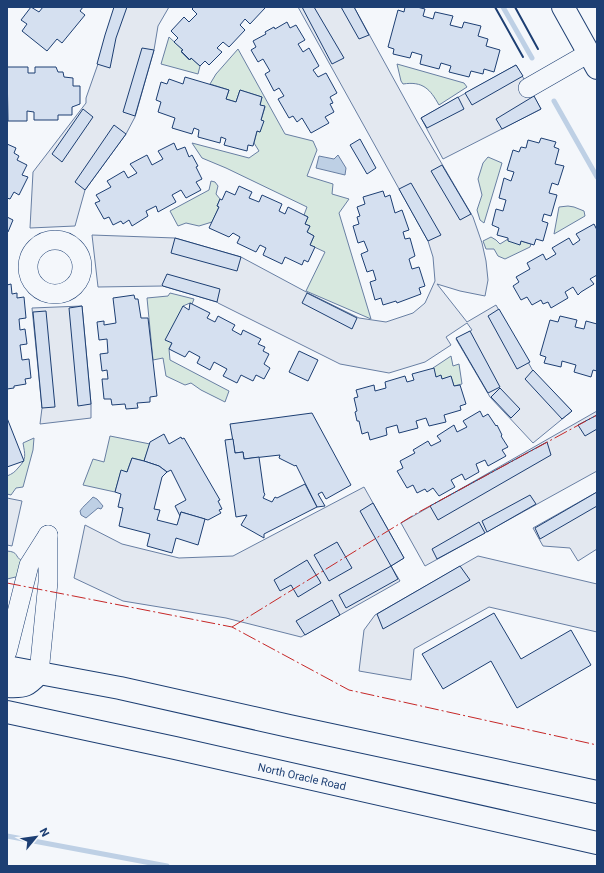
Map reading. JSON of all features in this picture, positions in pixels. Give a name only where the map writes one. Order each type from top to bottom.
[{"type":"main road","points":[[563,7],[594,59]]},
{"type":"main road","points":[[7,667],[120,688],[597,792]]},
{"type":"main road","points":[[7,686],[20,687],[31,682],[39,673]]},
{"type":"main road","name":"North Oracle Road","points":[[7,712],[175,748],[597,843]]},
{"type":"lane","points":[[528,88],[594,59]]},
{"type":"lane","points":[[7,652],[28,565],[48,535],[48,582],[39,673]]},
{"type":"shaded area","points":[[118,7],[169,7],[158,26],[154,50],[135,117],[126,134],[85,190],[75,226],[30,228],[33,172],[86,103],[86,98]]},
{"type":"shaded area","points":[[298,7],[354,7],[418,123],[473,217],[482,243],[486,261],[488,280],[485,296],[460,291],[437,284],[467,322],[496,305],[533,371],[572,411],[533,443],[490,397],[456,339],[472,330],[467,323],[446,337],[451,345],[425,362],[389,373],[340,364],[217,302],[163,286],[98,287],[92,235],[175,238],[241,257],[359,318],[386,322],[413,313],[425,303],[435,281],[433,257],[428,241]]},
{"type":"shaded area","points":[[169,37],[183,50],[181,52],[189,60],[191,58],[200,66],[198,74],[161,64]]},
{"type":"shaded area","points":[[238,49],[285,134],[313,141],[317,150],[307,176],[333,184],[332,194],[349,199],[339,213],[371,319],[306,291],[325,252],[310,245],[314,236],[307,232],[310,226],[305,224],[308,217],[304,215],[307,207],[202,158],[192,143],[249,158],[259,151],[254,143],[257,131],[260,132],[263,121],[261,120],[265,107],[260,105],[262,97],[240,90],[236,102],[226,99],[229,90],[210,84],[216,74]]},
{"type":"shaded area","points":[[397,64],[464,83],[467,87],[439,105],[425,87],[410,83],[403,84]]},
{"type":"shaded area","points":[[516,65],[541,109],[443,159],[421,118]]},
{"type":"shaded area","points":[[488,157],[502,163],[484,223],[480,220],[477,210],[482,195],[478,179],[483,163]]},
{"type":"shaded area","points":[[211,181],[215,182],[218,186],[216,194],[220,199],[217,206],[219,207],[212,222],[199,226],[186,223],[178,226],[170,211],[209,190]]},
{"type":"shaded area","points":[[568,206],[584,211],[585,216],[554,234],[559,207]]},
{"type":"shaded area","points":[[491,237],[500,244],[508,239],[520,244],[521,241],[531,244],[530,247],[505,259],[498,256],[494,249],[486,249],[483,241]]},
{"type":"shaded area","points":[[170,293],[194,299],[192,304],[190,303],[183,306],[169,349],[170,360],[229,391],[225,402],[201,390],[191,383],[185,385],[166,376],[163,358],[153,360],[147,298],[168,296]]},
{"type":"shaded area","points":[[82,306],[91,418],[40,424],[42,408],[32,308]]},
{"type":"shaded area","points":[[451,356],[453,366],[459,364],[462,384],[454,386],[451,377],[442,379],[441,376],[436,377],[433,368]]},
{"type":"shaded area","points":[[597,411],[597,471],[425,566],[401,523]]},
{"type":"shaded area","points":[[110,436],[150,444],[144,461],[132,458],[127,472],[121,471],[115,492],[83,485],[93,459],[104,462]]},
{"type":"shaded area","points":[[34,438],[33,450],[23,487],[16,488],[11,495],[7,494],[7,476],[15,472],[23,462],[25,454],[23,443]]},
{"type":"shaded area","points":[[364,487],[404,558],[391,566],[400,581],[301,637],[226,618],[123,601],[74,578],[85,525],[122,544],[179,558],[233,556]]},
{"type":"shaded area","points":[[597,492],[597,549],[578,561],[570,548],[543,546],[533,528]]},
{"type":"shaded area","points":[[7,498],[22,501],[12,546],[7,545]]},
{"type":"shaded area","points":[[7,551],[15,553],[22,561],[20,576],[7,579]]},
{"type":"shaded area","points":[[478,556],[597,584],[597,632],[489,607],[414,649],[411,680],[359,671],[364,630],[375,615]]},
{"type":"water","points":[[338,155],[346,168],[345,175],[316,168],[319,156],[334,159]]},
{"type":"water","points":[[93,497],[103,506],[101,509],[98,508],[86,518],[81,515],[80,511]]},
{"type":"building","points":[[31,7],[39,12],[43,7],[83,7],[80,11],[85,15],[62,43],[57,39],[47,51],[22,31],[27,24],[21,20]]},
{"type":"building","points":[[114,7],[127,7],[116,38],[110,68],[97,64]]},
{"type":"building","points":[[194,7],[265,8],[250,24],[245,19],[240,25],[245,30],[229,47],[223,42],[217,48],[222,52],[209,65],[205,61],[200,66],[191,58],[190,60],[181,51],[183,50],[174,42],[178,38],[171,31],[184,17],[189,22],[197,14],[192,9]]},
{"type":"building","points":[[302,7],[314,7],[344,58],[332,64]]},
{"type":"building","points":[[341,7],[354,7],[369,35],[359,39]]},
{"type":"building","points":[[405,7],[425,9],[423,16],[433,19],[435,12],[453,16],[450,25],[462,28],[464,22],[481,26],[478,36],[488,39],[486,46],[500,50],[494,72],[484,69],[483,74],[471,71],[469,77],[449,72],[451,66],[441,63],[439,69],[420,64],[422,55],[412,52],[410,58],[393,54],[394,49],[388,47],[398,10],[404,12]]},
{"type":"building","points":[[287,22],[290,28],[296,25],[305,40],[298,44],[303,52],[309,48],[319,66],[313,70],[318,77],[326,73],[337,93],[330,97],[333,103],[330,104],[334,112],[325,117],[329,123],[311,133],[302,118],[297,122],[293,116],[289,118],[278,99],[284,96],[279,88],[274,91],[265,74],[270,71],[263,59],[258,62],[251,50],[256,47],[253,41],[266,34],[265,32],[274,27],[275,29]]},
{"type":"building","points":[[142,48],[154,50],[135,116],[123,112]]},
{"type":"building","points":[[516,65],[523,76],[472,105],[465,93]]},
{"type":"building","points":[[7,67],[28,67],[28,73],[35,73],[35,67],[56,67],[58,72],[63,72],[64,77],[73,78],[73,86],[80,86],[80,104],[72,107],[72,115],[58,115],[58,120],[34,120],[34,112],[27,111],[27,121],[8,121]]},
{"type":"building","points":[[185,77],[229,90],[226,99],[236,102],[240,90],[262,97],[260,105],[265,106],[261,120],[264,121],[260,132],[257,131],[253,146],[248,145],[247,151],[224,145],[226,139],[221,137],[220,143],[198,137],[199,130],[194,128],[192,134],[172,128],[175,118],[158,112],[161,102],[156,100],[161,82],[167,84],[169,79],[183,84]]},
{"type":"building","points":[[534,96],[541,109],[502,129],[496,119]]},
{"type":"building","points":[[458,97],[464,109],[427,128],[421,118]]},
{"type":"building","points":[[83,109],[93,117],[62,162],[52,154]]},
{"type":"building","points":[[114,125],[126,134],[85,190],[75,182]]},
{"type":"building","points":[[541,138],[556,142],[554,147],[559,149],[555,164],[564,166],[558,185],[552,183],[549,193],[557,195],[551,216],[544,214],[542,221],[548,223],[543,241],[536,239],[534,245],[521,241],[520,245],[508,241],[508,238],[497,235],[499,228],[492,225],[496,209],[503,211],[506,200],[499,198],[504,178],[511,181],[514,172],[507,170],[513,150],[519,152],[521,147],[526,148],[528,140],[539,143]]},
{"type":"building","points":[[360,139],[376,168],[367,174],[350,145]]},
{"type":"building","points":[[174,143],[177,150],[185,147],[189,157],[192,155],[198,166],[196,167],[202,179],[196,182],[201,190],[186,198],[181,190],[172,195],[176,202],[158,212],[156,206],[146,211],[148,216],[132,226],[129,220],[123,224],[121,221],[113,225],[109,217],[104,219],[95,203],[100,201],[96,195],[111,187],[107,181],[124,171],[128,178],[137,173],[130,164],[147,155],[152,165],[163,159],[158,151]]},
{"type":"building","points":[[7,144],[16,148],[14,153],[19,156],[17,160],[27,165],[22,175],[28,177],[19,195],[14,192],[10,199],[7,198]]},
{"type":"building","points":[[442,165],[471,214],[460,220],[431,171]]},
{"type":"building","points":[[411,183],[441,235],[428,241],[399,189]]},
{"type":"building","points":[[239,186],[252,192],[249,198],[259,202],[262,195],[282,204],[279,211],[285,214],[288,207],[308,217],[305,224],[310,226],[307,232],[314,236],[310,245],[315,247],[308,262],[304,260],[302,265],[285,257],[282,264],[263,255],[266,248],[260,245],[256,252],[237,243],[240,237],[233,233],[229,237],[209,228],[219,207],[217,206],[220,199],[222,200],[226,191],[235,195]]},
{"type":"building","points":[[383,191],[385,197],[390,195],[395,213],[402,210],[409,230],[403,232],[405,239],[410,238],[415,256],[409,259],[412,269],[419,267],[425,286],[419,288],[421,294],[397,303],[396,301],[383,305],[381,298],[375,300],[370,282],[376,280],[373,270],[367,272],[361,254],[368,251],[364,241],[358,243],[353,226],[359,224],[357,217],[360,216],[357,207],[365,204],[363,197]]},
{"type":"building","points":[[7,217],[13,220],[8,232],[7,232]]},
{"type":"building","points":[[594,224],[597,230],[597,275],[590,279],[594,284],[578,295],[573,287],[565,292],[568,298],[551,308],[548,302],[543,304],[541,300],[532,305],[527,297],[521,300],[513,286],[519,282],[516,277],[530,269],[527,263],[543,254],[546,260],[556,254],[552,248],[569,238],[573,245],[580,240],[576,234]]},
{"type":"building","points":[[175,238],[241,257],[237,271],[171,253]]},
{"type":"building","points":[[167,274],[220,289],[217,302],[163,286],[162,285]]},
{"type":"building","points":[[11,284],[12,294],[17,293],[17,298],[24,297],[26,318],[19,319],[20,330],[25,329],[27,344],[20,345],[22,360],[29,359],[31,378],[25,379],[26,384],[7,389],[7,285]]},
{"type":"building","points":[[307,293],[357,318],[352,329],[302,303]]},
{"type":"building","points":[[134,295],[135,299],[138,299],[141,318],[148,318],[157,396],[150,397],[150,402],[137,403],[138,408],[126,409],[125,404],[112,405],[111,399],[104,399],[102,379],[108,379],[107,370],[102,371],[100,354],[108,353],[107,339],[99,340],[97,322],[104,321],[104,325],[116,323],[113,298]]},
{"type":"building","points":[[190,303],[210,313],[207,318],[215,322],[218,316],[235,325],[232,330],[241,335],[243,330],[261,339],[258,344],[265,347],[263,351],[269,354],[264,364],[270,368],[264,379],[256,375],[253,381],[241,375],[237,383],[223,376],[227,369],[214,362],[210,370],[197,363],[200,357],[189,351],[185,357],[169,349],[172,343],[165,340],[183,306],[189,310]]},
{"type":"building","points":[[82,306],[91,404],[78,406],[69,308]]},
{"type":"building","points":[[499,309],[530,362],[517,369],[488,316]]},
{"type":"building","points":[[46,311],[55,407],[42,408],[33,312]]},
{"type":"building","points":[[560,316],[577,320],[575,327],[584,329],[586,321],[597,324],[597,371],[593,370],[591,377],[574,372],[576,365],[562,361],[561,367],[544,363],[546,357],[540,355],[550,320],[558,322]]},
{"type":"building","points":[[470,331],[500,387],[488,393],[456,338]]},
{"type":"building","points":[[299,351],[318,360],[308,381],[289,372]]},
{"type":"building","points":[[434,368],[436,377],[441,375],[442,379],[451,376],[454,386],[460,385],[466,404],[460,406],[461,410],[444,415],[446,422],[429,426],[426,418],[416,421],[418,428],[399,433],[397,425],[386,428],[387,435],[370,440],[368,432],[362,434],[355,412],[357,411],[354,398],[358,397],[356,390],[374,385],[375,391],[386,388],[385,382],[405,376],[407,382],[414,380],[412,374]]},
{"type":"building","points":[[533,370],[572,411],[562,419],[525,379]]},
{"type":"building","points":[[500,388],[520,409],[511,418],[491,397]]},
{"type":"building","points":[[480,411],[483,417],[488,414],[496,426],[497,425],[502,435],[501,436],[508,447],[502,450],[506,456],[488,466],[485,460],[476,464],[479,472],[465,480],[462,474],[451,480],[455,487],[439,496],[433,488],[427,492],[425,489],[417,493],[413,485],[407,488],[397,471],[403,468],[400,461],[415,453],[413,450],[428,441],[431,446],[441,441],[437,436],[454,425],[457,432],[467,427],[463,421]]},
{"type":"building","points":[[312,413],[351,485],[326,499],[322,492],[318,494],[325,506],[317,507],[296,465],[295,466],[279,458],[280,455],[244,459],[243,452],[235,453],[230,424]]},
{"type":"building","points":[[597,415],[597,429],[585,436],[578,425]]},
{"type":"building","points":[[7,418],[24,461],[7,467]]},
{"type":"building","points":[[164,434],[169,444],[181,437],[182,439],[184,438],[220,500],[218,501],[222,509],[219,510],[221,513],[208,520],[181,512],[180,516],[175,506],[186,500],[171,470],[167,472],[159,466],[144,461],[150,442]]},
{"type":"building","points":[[233,439],[235,453],[243,452],[244,459],[259,457],[265,494],[263,498],[272,502],[275,497],[277,498],[305,484],[317,507],[264,534],[264,538],[241,525],[247,515],[236,517],[225,440]]},
{"type":"building","points":[[547,442],[551,455],[438,520],[430,506]]},
{"type":"building","points":[[132,458],[159,466],[167,472],[162,477],[154,509],[160,510],[157,520],[177,525],[181,512],[205,519],[198,545],[176,538],[172,553],[147,546],[150,534],[119,526],[123,508],[118,507],[121,494],[115,492],[121,470],[127,472]]},
{"type":"building","points":[[597,492],[597,506],[540,539],[535,528]]},
{"type":"building","points":[[530,495],[536,504],[487,532],[482,521]]},
{"type":"building","points":[[373,503],[404,558],[391,566],[360,511]]},
{"type":"building","points":[[479,522],[485,533],[437,559],[432,549]]},
{"type":"building","points":[[337,542],[352,568],[329,581],[314,555]]},
{"type":"building","points":[[307,560],[321,583],[298,597],[291,585],[280,591],[274,580]]},
{"type":"building","points":[[391,566],[398,579],[346,608],[339,595]]},
{"type":"building","points":[[460,566],[470,580],[383,629],[377,614]]},
{"type":"building","points":[[332,600],[340,615],[305,635],[296,621]]},
{"type":"building","points":[[494,613],[521,659],[571,630],[591,665],[517,708],[491,661],[443,689],[422,654]]},
{"type":"waterway","points":[[503,7],[532,58]]},
{"type":"waterway","points":[[554,101],[597,177]]},
{"type":"waterway","points":[[7,836],[167,866]]},
{"type":"wall","points":[[495,7],[523,57]]},
{"type":"wall","points":[[515,7],[538,49]]},
{"type":"power","points":[[232,627],[417,513],[597,415]]},
{"type":"power","points":[[7,583],[232,627],[349,690],[597,745]]}]
